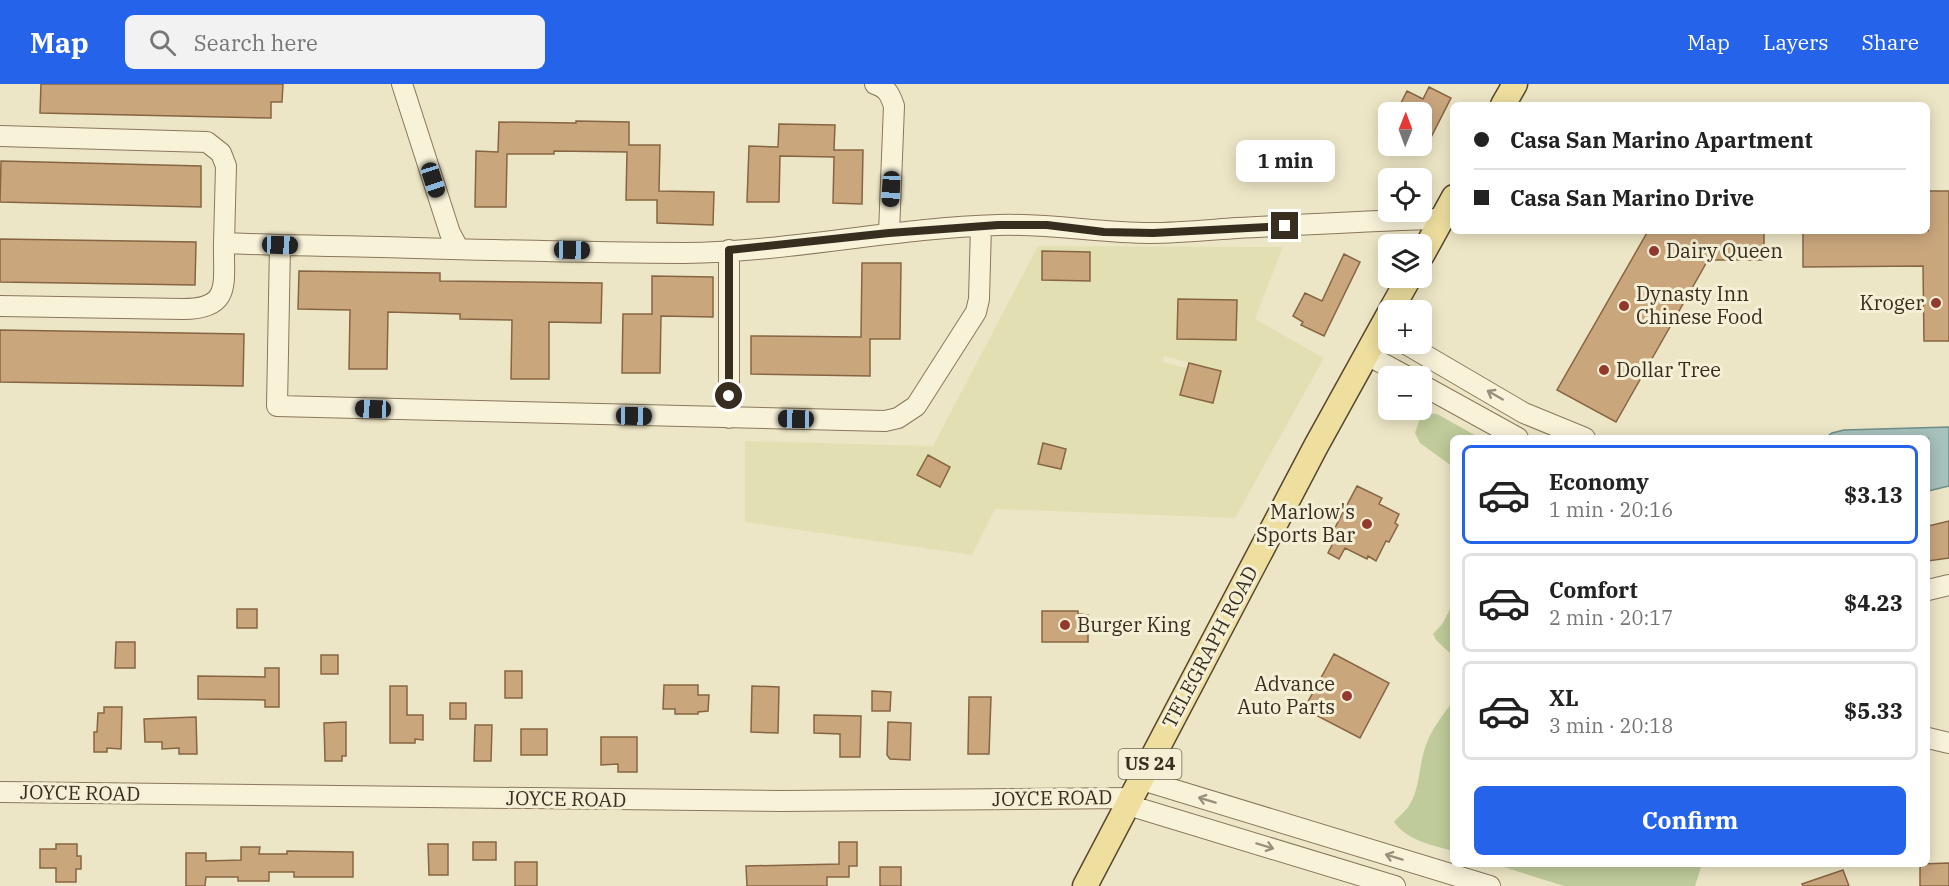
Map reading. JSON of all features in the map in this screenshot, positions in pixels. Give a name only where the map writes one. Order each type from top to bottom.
[{"type":"main road","points":[[1505,102],[1515,84]]},
{"type":"main road","points":[[1432,237],[1450,204]]},
{"type":"main road","name":"TELEGRAPH ROAD","points":[[1085,886],[1245,579],[1378,338]]},
{"type":"street","points":[[402,84],[450,233],[458,248]]},
{"type":"street","points":[[875,84],[890,94],[894,106],[889,233]]},
{"type":"street","points":[[0,136],[207,142],[215,147],[225,160],[223,285],[220,296],[209,307],[183,309],[0,306]]},
{"type":"street","points":[[224,243],[685,253],[981,226],[1047,225],[1104,232],[1153,233],[1395,219],[1442,219]]},
{"type":"street","points":[[280,245],[278,406],[885,421],[909,413],[916,406],[976,312],[979,299],[981,226]]},
{"type":"street","points":[[729,250],[729,418]]},
{"type":"street","points":[[1423,354],[1524,412],[1578,435]]},
{"type":"street","points":[[1367,355],[1387,366]]},
{"type":"street","points":[[1432,391],[1513,435]]},
{"type":"street","points":[[1515,435],[1524,412]]},
{"type":"street","points":[[1930,590],[1949,585]]},
{"type":"street","points":[[1930,738],[1949,743]]},
{"type":"street","name":"JOYCE ROAD","points":[[0,792],[781,801],[1134,794]]},
{"type":"street","points":[[1134,794],[1332,838],[1426,877],[1490,886]]},
{"type":"street","points":[[1134,794],[1323,864],[1395,886]]},
{"type":"street","points":[[1323,864],[1332,838]]},
{"type":"shaded area","points":[[1038,246],[1283,247],[1255,319],[1324,358],[1235,518],[995,509],[972,555],[745,522],[745,441],[933,446]],"holes":[[[1042,252],[1090,252],[1090,280],[1042,280]],[[1178,299],[1237,300],[1236,340],[1177,339]],[[1164,356],[1221,371],[1213,403],[1181,395],[1187,368],[1163,362]],[[928,455],[950,467],[940,487],[917,475]]]},
{"type":"green space","points":[[1432,414],[1437,414],[1475,435],[1450,435],[1450,465],[1420,443],[1415,433],[1420,420],[1432,420]]},
{"type":"green space","points":[[1450,609],[1450,653],[1433,634],[1443,623]]},
{"type":"green space","points":[[1450,705],[1450,850],[1413,838],[1394,822],[1407,809],[1413,798],[1428,739]]},
{"type":"green space","points":[[1504,867],[1701,867],[1695,886],[1564,886]]},
{"type":"water","points":[[1949,427],[1949,486],[1930,491],[1930,435],[1829,435],[1844,430]]},
{"type":"building","points":[[41,84],[283,84],[282,102],[271,102],[271,118],[40,113]]},
{"type":"building","points":[[1429,87],[1451,98],[1432,135],[1432,102],[1402,102],[1407,91],[1423,99]]},
{"type":"building","points":[[576,121],[629,122],[629,145],[660,145],[659,191],[714,192],[713,225],[657,223],[657,200],[626,200],[627,152],[554,151],[554,154],[507,154],[506,207],[475,207],[476,151],[498,152],[499,122],[576,123]]},
{"type":"building","points":[[779,124],[835,125],[834,150],[863,150],[862,204],[833,203],[834,157],[780,156],[779,202],[747,202],[749,146],[778,147]]},
{"type":"building","points":[[1,161],[201,166],[201,207],[0,202]]},
{"type":"building","points":[[1930,191],[1949,191],[1949,341],[1924,341],[1923,266],[1803,267],[1803,234],[1930,234]]},
{"type":"building","points":[[1646,234],[1764,234],[1764,260],[1708,260],[1616,422],[1557,390]]},
{"type":"building","points":[[0,239],[196,242],[195,285],[0,282]]},
{"type":"building","points":[[1042,251],[1090,252],[1090,281],[1042,280]]},
{"type":"building","points":[[1344,254],[1360,262],[1324,336],[1301,325],[1303,322],[1293,316],[1305,293],[1322,301]]},
{"type":"building","points":[[862,263],[901,263],[900,339],[870,339],[870,376],[751,374],[751,336],[861,337]]},
{"type":"building","points":[[299,271],[440,273],[440,281],[602,283],[601,323],[549,322],[549,379],[511,379],[512,320],[460,319],[460,314],[388,312],[387,369],[349,369],[350,310],[298,309]]},
{"type":"building","points":[[652,276],[713,277],[713,317],[661,316],[660,373],[622,373],[623,314],[652,314]]},
{"type":"building","points":[[1178,299],[1237,300],[1236,340],[1177,339]]},
{"type":"building","points":[[0,330],[244,334],[243,386],[0,382]]},
{"type":"building","points":[[1189,363],[1221,371],[1213,403],[1180,395]]},
{"type":"building","points":[[1043,443],[1066,449],[1061,469],[1038,464]]},
{"type":"building","points":[[928,455],[950,467],[940,487],[917,475]]},
{"type":"building","name":"Marlow's Sports Bar","points":[[1357,486],[1382,498],[1379,504],[1399,514],[1395,523],[1398,525],[1389,542],[1386,541],[1376,561],[1345,548],[1339,559],[1328,553],[1334,541],[1329,539]]},
{"type":"building","points":[[1949,521],[1949,558],[1930,561],[1930,526]]},
{"type":"building","points":[[237,609],[257,609],[257,628],[237,628]]},
{"type":"building","name":"Burger King","points":[[1042,611],[1078,611],[1078,614],[1088,615],[1088,642],[1042,642]]},
{"type":"building","points":[[116,642],[135,642],[135,668],[115,668]]},
{"type":"building","name":"Advance Auto Parts","points":[[1334,654],[1389,683],[1360,738],[1304,709]]},
{"type":"building","points":[[321,655],[338,655],[338,674],[321,674]]},
{"type":"building","points":[[265,668],[279,668],[279,707],[265,707],[265,700],[198,699],[198,676],[265,677]]},
{"type":"building","points":[[505,671],[522,671],[522,698],[505,698]]},
{"type":"building","points":[[664,685],[698,685],[698,695],[709,695],[708,711],[698,712],[698,714],[675,714],[675,709],[663,709]]},
{"type":"building","points":[[390,686],[407,686],[407,715],[423,715],[423,740],[415,739],[415,743],[390,743]]},
{"type":"building","points":[[752,686],[779,687],[778,733],[751,732]]},
{"type":"building","points":[[872,691],[891,692],[890,711],[872,711]]},
{"type":"building","points":[[969,697],[991,697],[989,754],[968,754]]},
{"type":"building","points":[[450,703],[466,703],[466,719],[450,719]]},
{"type":"building","points":[[104,707],[122,707],[121,749],[107,748],[107,752],[94,752],[94,732],[97,732],[98,713],[104,713]]},
{"type":"building","points":[[814,715],[861,716],[860,757],[840,757],[840,734],[814,733]]},
{"type":"building","points":[[196,717],[197,754],[179,754],[179,748],[162,749],[162,742],[145,742],[144,719]]},
{"type":"building","points":[[346,722],[346,756],[342,756],[342,761],[325,761],[324,723]]},
{"type":"building","points":[[888,722],[911,723],[910,760],[890,759],[887,755]]},
{"type":"building","points":[[475,725],[492,725],[491,761],[474,761]]},
{"type":"building","points":[[521,729],[547,729],[547,755],[521,755]]},
{"type":"building","points":[[601,737],[637,737],[637,772],[618,772],[618,764],[601,765]]},
{"type":"building","points":[[473,842],[496,842],[496,860],[473,860]]},
{"type":"building","points":[[839,842],[857,842],[857,866],[849,866],[849,877],[827,877],[827,886],[747,886],[746,866],[839,864]]},
{"type":"building","points":[[56,844],[77,844],[77,856],[81,856],[81,869],[76,869],[76,882],[56,882],[56,868],[40,868],[40,849],[56,849]]},
{"type":"building","points":[[428,844],[448,844],[448,875],[429,875]]},
{"type":"building","points":[[241,847],[260,847],[259,854],[287,854],[287,851],[353,852],[353,877],[294,877],[294,872],[269,872],[269,881],[238,881],[238,877],[206,877],[205,886],[186,886],[186,853],[206,853],[206,861],[241,860]]},
{"type":"building","points":[[515,862],[537,862],[537,886],[515,886]]},
{"type":"building","points":[[1949,863],[1949,886],[1920,886],[1920,867],[1930,867],[1930,864]]},
{"type":"building","points":[[880,867],[901,867],[901,886],[880,886]]},
{"type":"building","points":[[1843,870],[1849,886],[1803,886],[1802,884]]},
{"type":"place","name":"Dairy Queen","points":[[1654,251]]},
{"type":"place","name":"Kroger","points":[[1936,303]]},
{"type":"place","name":"Dynasty Inn Chinese Food","points":[[1624,306]]},
{"type":"place","name":"Dollar Tree","points":[[1604,370]]},
{"type":"place","name":"Marlow's Sports Bar","points":[[1367,524]]},
{"type":"place","name":"Burger King","points":[[1065,625]]},
{"type":"place","name":"Advance Auto Parts","points":[[1347,696]]},
{"type":"route","points":[[729,396],[729,250],[889,233],[998,225],[1047,225],[1104,232],[1153,233],[1285,226]]}]
